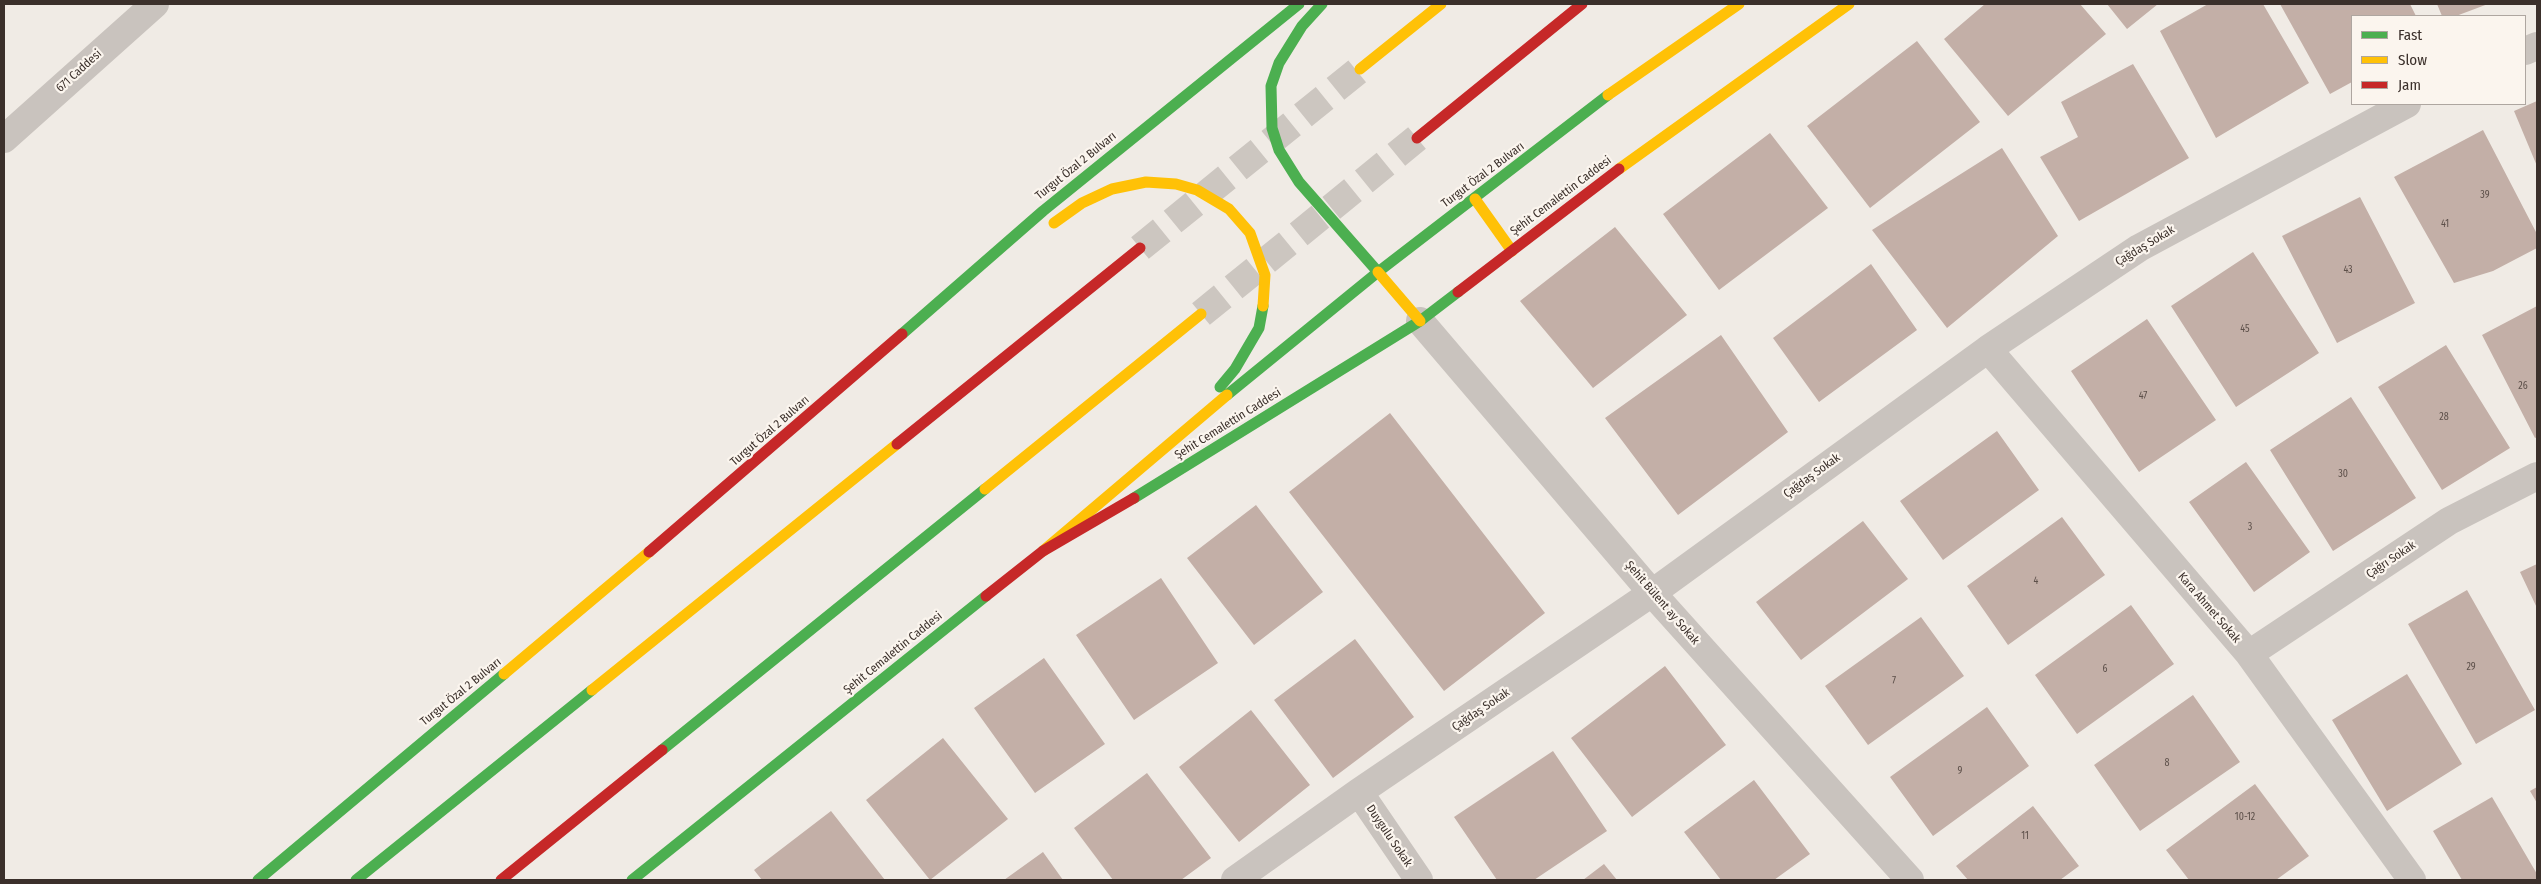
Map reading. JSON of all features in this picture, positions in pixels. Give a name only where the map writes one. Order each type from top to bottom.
[{"type":"main road","name":"Turgut Özal 2 Bulvarı","points":[[258,880],[401,758],[570,621],[1043,211],[1299,4]]},
{"type":"main road","points":[[1322,4],[1302,26],[1279,63],[1271,86],[1270,111],[1278,150],[1299,182],[1420,320]]},
{"type":"main road","points":[[1360,70],[1441,4]]},
{"type":"main road","points":[[1417,138],[1582,4]]},
{"type":"main road","name":"Turgut Özal 2 Bulvarı","points":[[1043,551],[1291,341],[1378,272],[1607,96],[1739,4]]},
{"type":"main road","name":"Şehit Cemalettin Caddesi","points":[[632,880],[1043,551],[1171,476],[1420,320],[1649,146],[1849,4]]},
{"type":"main road","points":[[1607,96],[1691,22]]},
{"type":"main road","points":[[1042,231],[1082,203],[1112,189],[1146,182],[1176,184],[1197,190],[1229,209],[1250,233],[1265,276],[1265,296],[1259,328],[1235,369],[1171,442]]},
{"type":"main road","points":[[1475,199],[1512,251]]},
{"type":"main road","points":[[938,302],[1026,242]]},
{"type":"main road","points":[[356,880],[1140,248]]},
{"type":"main road","points":[[501,880],[1201,314]]},
{"type":"street","name":"671 Caddesi","points":[[4,139],[155,4]]},
{"type":"street","name":"Çağdaş Sokak","points":[[1235,880],[1359,792],[1652,593],[1988,350],[2139,248],[2405,105]]},
{"type":"street","name":"Şehit Bülent ay Sokak","points":[[1420,320],[1652,593],[1910,880]]},
{"type":"street","name":"Kara Ahmet Sokak","points":[[1988,350],[2249,654],[2412,880]]},
{"type":"street","name":"Çağrı Sokak","points":[[2249,654],[2449,521],[2537,476]]},
{"type":"street","name":"Duygulu Sokak","points":[[1359,792],[1419,880]]},
{"type":"building","points":[[1985,4],[2080,4],[2106,34],[2008,116],[1944,39]]},
{"type":"building","points":[[2107,4],[2158,4],[2127,29]]},
{"type":"building","points":[[2208,4],[2263,4],[2309,83],[2216,138],[2160,31]]},
{"type":"building","points":[[2280,4],[2410,4],[2416,15],[2351,15],[2351,83],[2330,94]]},
{"type":"building","points":[[2437,4],[2488,4],[2459,15],[2442,15]]},
{"type":"building","points":[[1917,41],[1980,122],[1870,208],[1807,126]]},
{"type":"building","points":[[2133,64],[2189,158],[2079,221],[2040,157],[2078,137],[2061,102]]},
{"type":"building","points":[[2537,101],[2537,166],[2514,111]]},
{"type":"building","points":[[2483,130],[2537,234],[2537,248],[2493,271],[2454,283],[2394,177]]},
{"type":"building","points":[[1770,133],[1828,208],[1719,290],[1663,214]]},
{"type":"building","points":[[2002,148],[2058,236],[1947,328],[1872,230]]},
{"type":"building","points":[[2360,197],[2415,303],[2337,343],[2282,236]]},
{"type":"building","points":[[1615,227],[1687,315],[1593,388],[1520,301]]},
{"type":"building","points":[[2253,252],[2319,353],[2236,407],[2171,306]]},
{"type":"building","points":[[1871,264],[1917,330],[1819,402],[1773,338]]},
{"type":"building","points":[[2537,306],[2537,437],[2535,438],[2482,335]]},
{"type":"building","points":[[2147,319],[2216,420],[2139,472],[2071,371]]},
{"type":"building","points":[[1721,335],[1788,432],[1678,515],[1605,418]]},
{"type":"building","points":[[2446,345],[2510,448],[2442,490],[2378,387]]},
{"type":"building","points":[[2351,397],[2416,498],[2333,551],[2270,450]]},
{"type":"building","points":[[1390,413],[1545,613],[1444,691],[1289,492]]},
{"type":"building","points":[[1997,431],[2039,490],[1943,560],[1900,501]]},
{"type":"building","points":[[2246,462],[2310,552],[2254,592],[2189,502]]},
{"type":"building","points":[[1256,505],[1323,592],[1254,645],[1187,558]]},
{"type":"building","points":[[2062,517],[2105,575],[2008,645],[1967,586]]},
{"type":"building","points":[[1863,521],[1908,579],[1801,660],[1756,602]]},
{"type":"building","points":[[2537,564],[2537,608],[2520,572]]},
{"type":"building","points":[[1161,578],[1218,663],[1134,720],[1076,635]]},
{"type":"building","points":[[2467,590],[2535,710],[2476,744],[2408,624]]},
{"type":"building","points":[[2131,605],[2174,664],[2077,734],[2035,675]]},
{"type":"building","points":[[1921,617],[1964,676],[1868,745],[1825,686]]},
{"type":"building","points":[[1355,639],[1414,717],[1333,778],[1274,700]]},
{"type":"building","points":[[1044,658],[1105,744],[1035,793],[974,708]]},
{"type":"building","points":[[1665,666],[1726,745],[1632,817],[1571,738]]},
{"type":"building","points":[[2407,674],[2462,764],[2387,811],[2332,720]]},
{"type":"building","points":[[2193,695],[2240,762],[2140,831],[2094,765]]},
{"type":"building","points":[[1987,707],[2029,766],[1933,836],[1890,777]]},
{"type":"building","points":[[1251,710],[1310,785],[1239,842],[1179,767]]},
{"type":"building","points":[[943,738],[1008,819],[930,880],[866,800]]},
{"type":"building","points":[[1553,751],[1607,831],[1534,880],[1497,880],[1454,817]]},
{"type":"building","points":[[1147,773],[1211,858],[1181,880],[1113,880],[1074,828]]},
{"type":"building","points":[[1754,780],[1810,854],[1774,880],[1721,880],[1684,832]]},
{"type":"building","points":[[2255,784],[2309,856],[2276,880],[2189,880],[2166,850]]},
{"type":"building","points":[[2537,787],[2537,803],[2530,791]]},
{"type":"building","points":[[2492,797],[2537,874],[2537,880],[2462,880],[2433,831]]},
{"type":"building","points":[[2033,806],[2079,866],[2060,880],[1968,880],[1956,866]]},
{"type":"building","points":[[831,811],[885,880],[762,880],[754,870]]},
{"type":"building","points":[[1043,852],[1063,880],[1004,880]]},
{"type":"building","points":[[1604,864],[1617,880],[1583,880]]},
{"type":"tunnel","points":[[1140,248],[1360,69]]},
{"type":"tunnel","points":[[1201,314],[1417,138]]},
{"type":"traffic: fast","points":[[902,334],[1043,211],[1299,4]]},
{"type":"traffic: fast","points":[[1322,4],[1302,26],[1279,63],[1271,86],[1272,128],[1279,150],[1299,182],[1378,272]]},
{"type":"traffic: fast","points":[[1227,395],[1378,272],[1608,95]]},
{"type":"traffic: fast","points":[[1134,498],[1420,321],[1458,292]]},
{"type":"traffic: fast","points":[[1220,387],[1235,369],[1259,328],[1263,306]]},
{"type":"traffic: fast","points":[[662,750],[985,489]]},
{"type":"traffic: fast","points":[[632,880],[986,596]]},
{"type":"traffic: fast","points":[[258,880],[504,674]]},
{"type":"traffic: fast","points":[[356,880],[592,690]]},
{"type":"traffic: slow","points":[[1360,69],[1441,4]]},
{"type":"traffic: slow","points":[[1608,95],[1739,4]]},
{"type":"traffic: slow","points":[[1619,169],[1849,4]]},
{"type":"traffic: slow","points":[[1054,223],[1082,203],[1112,189],[1146,182],[1176,184],[1197,190],[1229,209],[1250,233],[1265,275],[1263,306]]},
{"type":"traffic: slow","points":[[1475,199],[1512,251]]},
{"type":"traffic: slow","points":[[1378,272],[1420,321]]},
{"type":"traffic: slow","points":[[985,489],[1201,314]]},
{"type":"traffic: slow","points":[[1043,551],[1227,395]]},
{"type":"traffic: slow","points":[[592,690],[897,444]]},
{"type":"traffic: slow","points":[[504,674],[649,552]]},
{"type":"traffic: jam","points":[[1417,138],[1582,4]]},
{"type":"traffic: jam","points":[[1458,292],[1619,169]]},
{"type":"traffic: jam","points":[[897,444],[1140,248]]},
{"type":"traffic: jam","points":[[649,552],[902,334]]},
{"type":"traffic: jam","points":[[986,596],[1043,551],[1134,498]]},
{"type":"traffic: jam","points":[[501,880],[662,750]]}]
